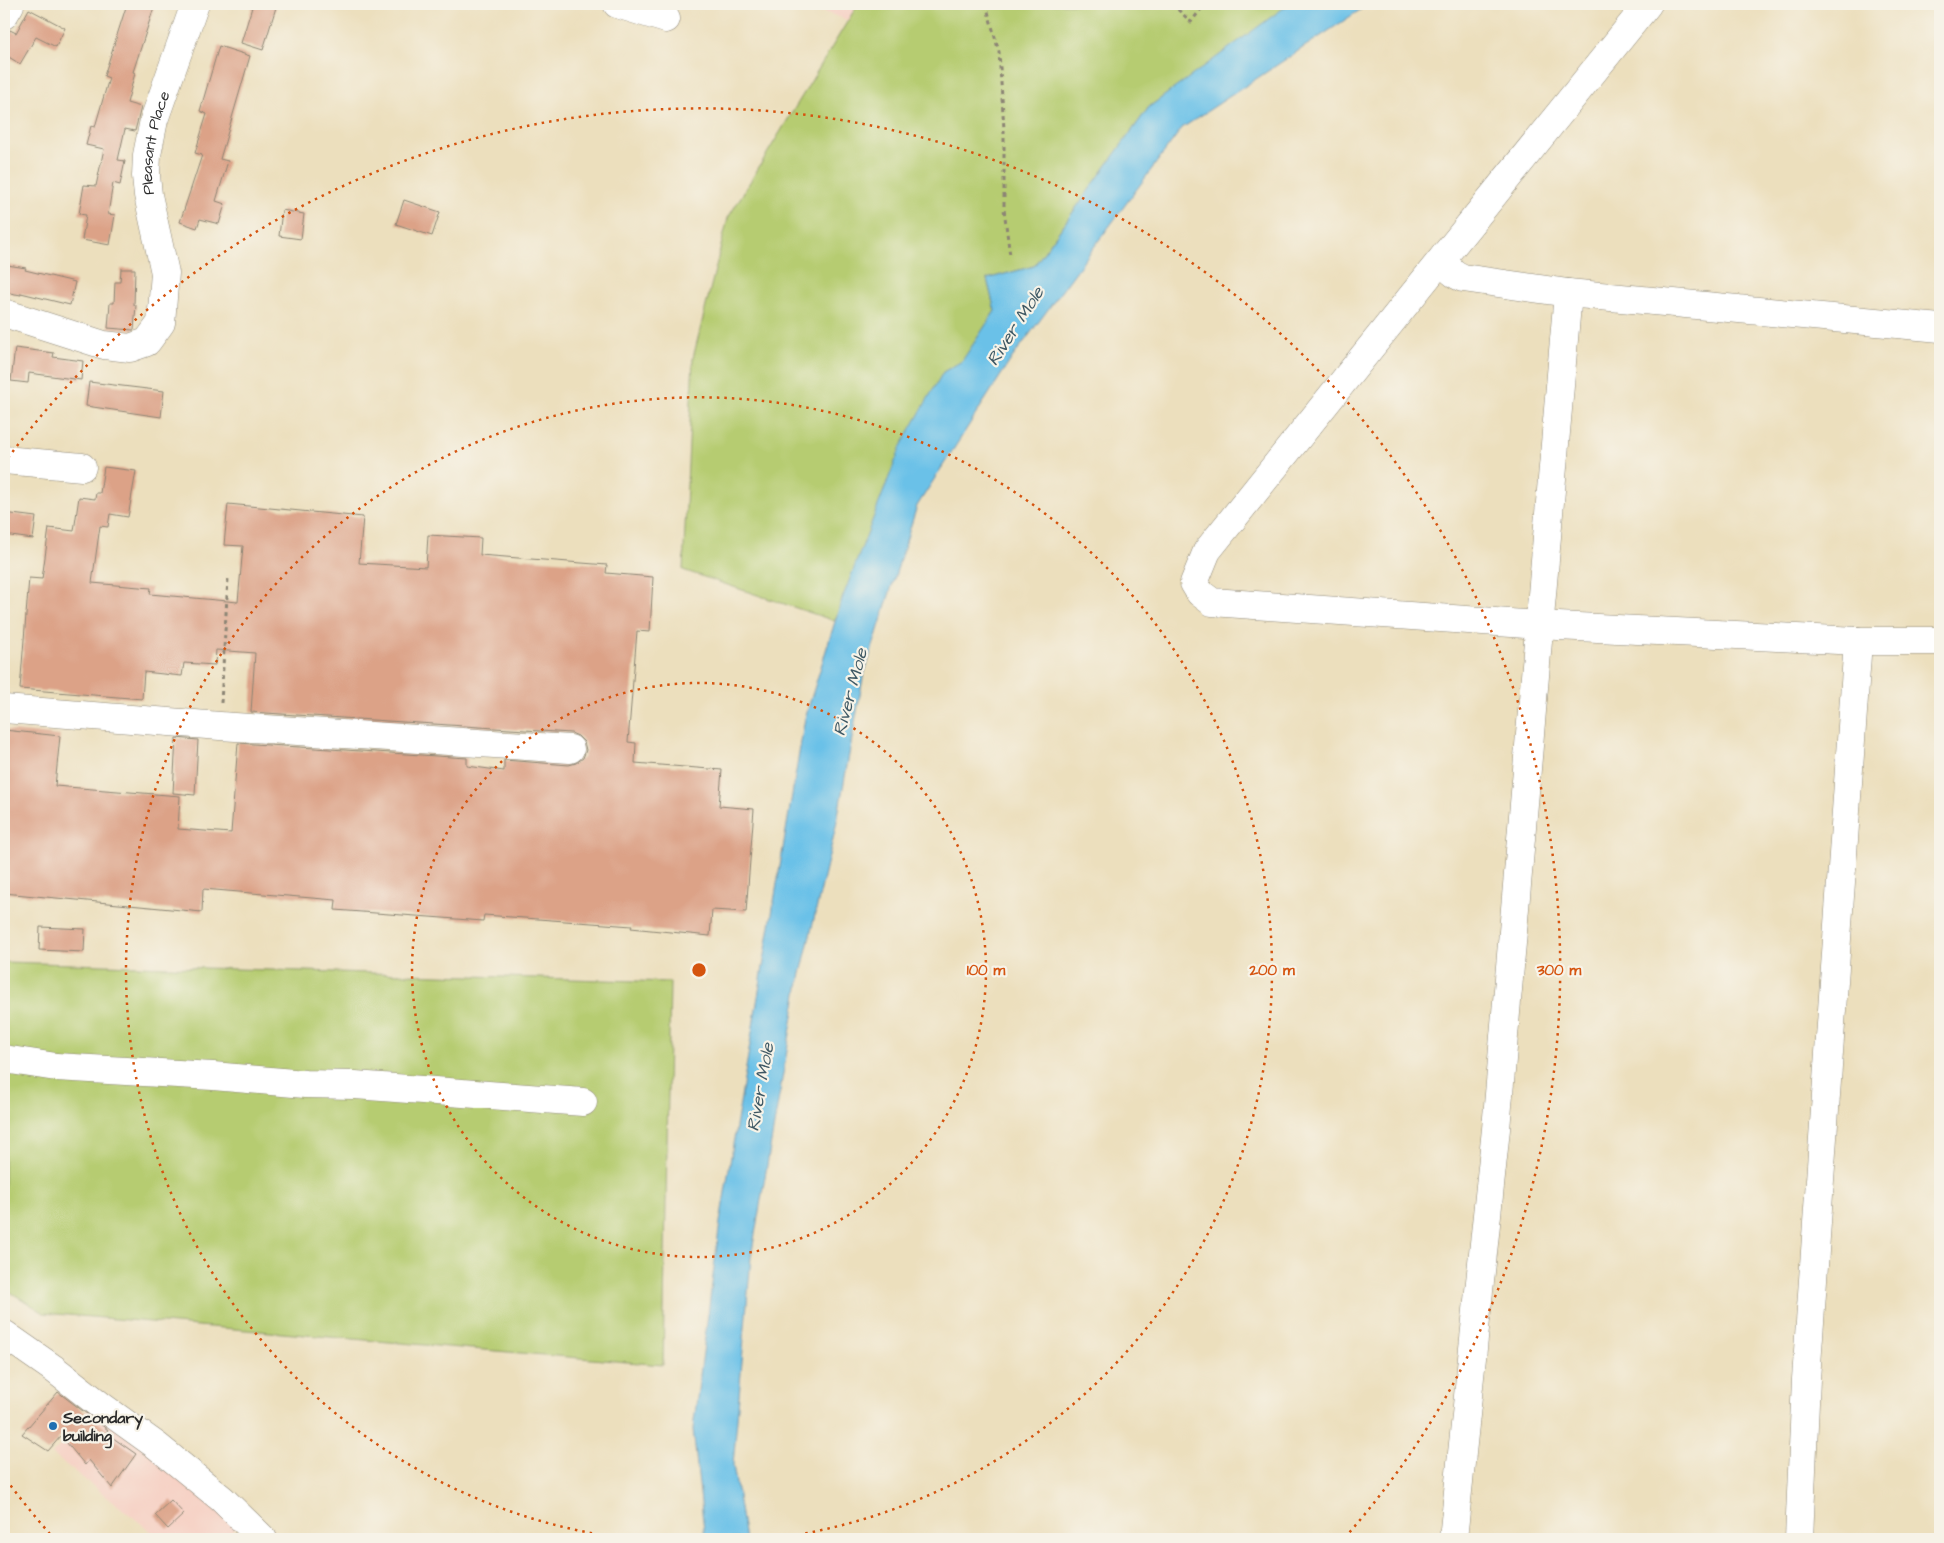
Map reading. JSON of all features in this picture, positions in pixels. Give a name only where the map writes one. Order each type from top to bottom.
[{"type":"street","points":[[4,15],[10,5],[6,4]]},
{"type":"street","name":"Pleasant Place","points":[[4,313],[104,345],[130,348],[147,342],[161,323],[165,273],[148,195],[146,176],[147,155],[154,120],[194,4]]},
{"type":"street","points":[[617,4],[666,19]]},
{"type":"street","points":[[1648,4],[1207,551],[1194,582],[1200,593],[1212,602],[1538,625],[1858,641],[1940,641]]},
{"type":"street","points":[[1445,255],[1447,266],[1454,274],[1463,278],[1568,293],[1940,328]]},
{"type":"street","points":[[1453,1539],[1496,1130],[1568,293]]},
{"type":"street","points":[[4,460],[82,467]]},
{"type":"street","points":[[1799,1539],[1806,1379],[1858,641]]},
{"type":"street","points":[[4,709],[220,726],[570,749]]},
{"type":"street","points":[[4,1058],[56,1067],[213,1076],[305,1084],[355,1085],[583,1102]]},
{"type":"street","points":[[4,1334],[157,1446],[222,1499],[262,1539]]},
{"type":"path","points":[[986,4],[999,52],[1004,129],[1004,209],[1010,256]]},
{"type":"path","points":[[1172,4],[1191,22],[1205,4]]},
{"type":"path","points":[[220,726],[228,578]]},
{"type":"shaded area","points":[[800,4],[858,4],[848,20]]},
{"type":"shaded area","points":[[100,1405],[238,1526],[224,1539],[161,1539],[52,1454],[67,1438],[86,1413],[85,1411]]},
{"type":"green space","points":[[858,4],[1291,4],[1149,107],[1034,266],[987,279],[995,311],[962,362],[943,372],[842,599],[835,621],[683,570],[693,358],[728,218]]},
{"type":"green space","points":[[4,962],[670,982],[663,1365],[44,1313],[4,1288]]},
{"type":"water","name":"River Mole","points":[[1289,4],[1369,4],[1182,128],[1012,358],[917,506],[863,678],[836,826],[799,982],[751,1257],[733,1465],[745,1539],[705,1539],[693,1429],[720,1222],[805,718],[842,599],[901,446],[943,372],[962,361],[995,311],[987,279],[1034,266],[1149,107]]},
{"type":"building","points":[[127,4],[155,4],[133,72],[135,73],[127,103],[141,107],[135,131],[125,129],[118,160],[125,161],[120,185],[113,183],[108,214],[115,215],[110,245],[82,240],[86,215],[79,214],[84,185],[96,186],[104,149],[86,145],[91,126],[95,127],[109,78],[104,76]]},
{"type":"building","points":[[253,4],[277,4],[263,50],[241,43]]},
{"type":"building","points":[[29,9],[65,28],[56,47],[36,37],[20,64],[4,54],[4,40],[10,30],[16,33]]},
{"type":"building","points":[[219,46],[250,56],[220,159],[228,161],[216,201],[225,204],[219,224],[200,219],[197,228],[180,222],[202,155],[195,153],[207,114],[200,111]]},
{"type":"building","points":[[404,200],[440,212],[432,236],[396,224]]},
{"type":"building","points":[[282,210],[304,214],[301,239],[279,236]]},
{"type":"building","points":[[7,265],[26,268],[25,270],[75,282],[70,305],[21,293],[21,295],[4,292]]},
{"type":"building","points":[[121,269],[135,269],[134,305],[136,305],[134,330],[108,328],[110,303],[114,303],[115,282],[120,282]]},
{"type":"building","points":[[15,348],[54,353],[53,357],[83,361],[81,380],[29,373],[28,383],[11,381]]},
{"type":"building","points":[[89,382],[164,391],[161,417],[86,406]]},
{"type":"building","points":[[104,467],[136,471],[128,517],[110,514],[108,527],[100,526],[92,583],[151,588],[150,594],[238,602],[243,546],[224,545],[228,504],[363,517],[359,563],[426,567],[428,535],[481,538],[480,555],[607,565],[606,573],[653,577],[650,632],[637,631],[628,742],[636,743],[635,763],[722,770],[719,806],[754,809],[746,912],[712,910],[710,936],[631,928],[632,926],[484,915],[483,921],[335,910],[336,900],[203,889],[202,912],[4,893],[4,730],[60,736],[55,786],[180,796],[178,829],[231,833],[238,743],[467,758],[467,766],[504,771],[504,760],[569,765],[583,758],[586,750],[584,742],[578,736],[571,733],[251,712],[255,653],[216,650],[215,665],[184,663],[182,676],[144,672],[142,699],[20,689],[29,578],[42,579],[49,528],[74,531],[79,497],[95,499],[96,493],[100,493]]},
{"type":"building","points":[[4,513],[36,517],[33,539],[4,535]]},
{"type":"building","points":[[176,738],[198,740],[195,795],[173,793]]},
{"type":"building","points":[[40,927],[85,929],[84,952],[39,950]]},
{"type":"building","points":[[58,1392],[108,1430],[106,1433],[136,1454],[112,1488],[89,1460],[85,1465],[61,1436],[48,1451],[22,1434]]},
{"type":"building","points":[[171,1500],[184,1514],[168,1529],[155,1515]]},
{"type":"place","name":"Secondary building","points":[[53,1426]]}]
